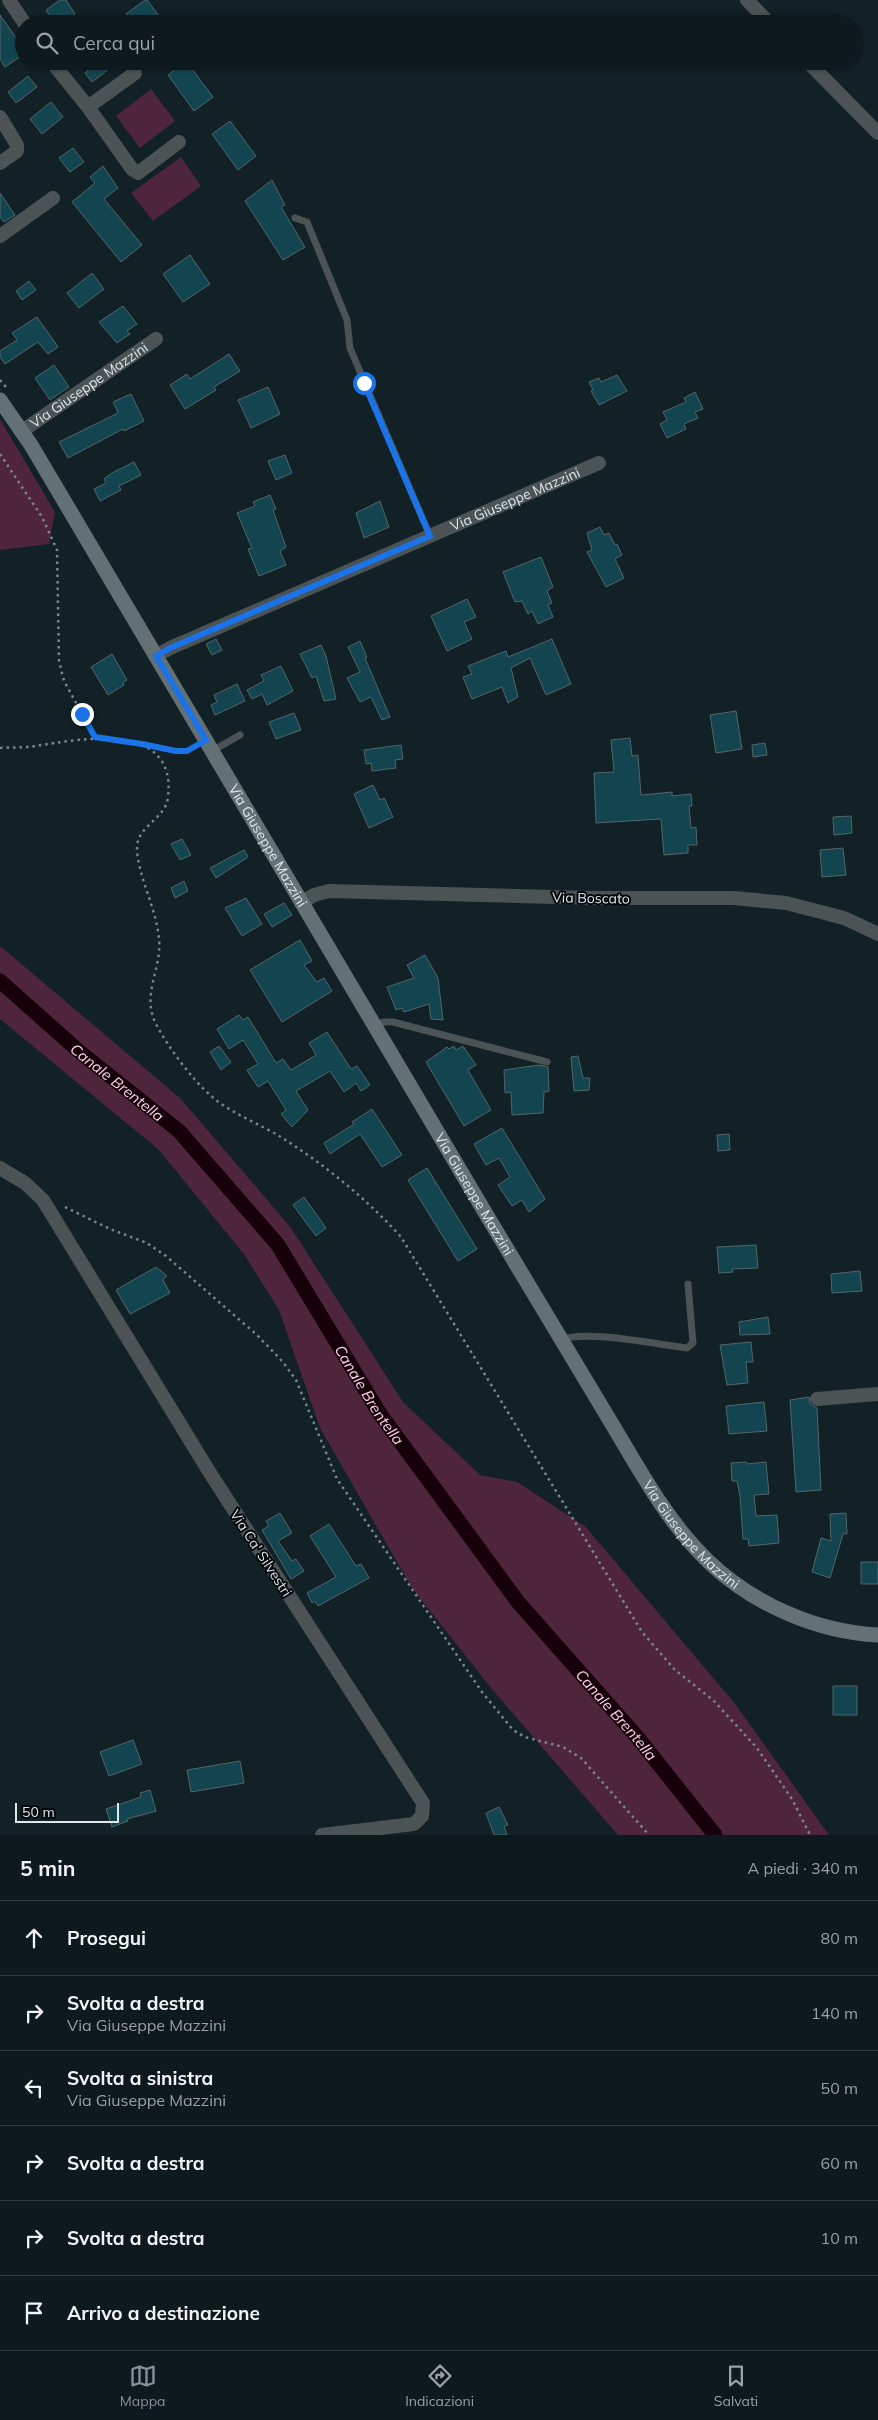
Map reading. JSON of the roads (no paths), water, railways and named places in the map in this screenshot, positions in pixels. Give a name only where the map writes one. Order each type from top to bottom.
[{"type":"main road","name":"Via Giuseppe Mazzini","points":[[0,400],[22,431],[301,903],[656,1496],[688,1540],[730,1581],[773,1606],[809,1621],[838,1629],[878,1635]]},
{"type":"street","points":[[9,0],[19,15]]},
{"type":"street","points":[[747,0],[761,15]]},
{"type":"street","points":[[58,70],[88,107],[132,169],[138,173],[180,142]]},
{"type":"street","points":[[816,70],[878,133]]},
{"type":"street","points":[[88,107],[135,73]]},
{"type":"street","points":[[0,116],[17,145],[17,151],[0,163]]},
{"type":"street","points":[[0,236],[53,198]]},
{"type":"street","name":"Via Giuseppe Mazzini","points":[[22,431],[156,339]]},
{"type":"street","name":"Via Giuseppe Mazzini","points":[[156,656],[170,648],[599,462]]},
{"type":"street","name":"Via Boscato","points":[[301,903],[314,895],[329,891],[592,898],[734,898],[786,903],[844,918],[878,934]]},
{"type":"street","name":"Via Ca' Silvestri","points":[[0,1168],[25,1183],[43,1200],[210,1473],[423,1802],[422,1816],[408,1830],[322,1835]]},
{"type":"street","points":[[817,1399],[878,1394]]},
{"type":"lane","points":[[295,218],[307,222],[347,320],[350,348],[430,536]]},
{"type":"lane","points":[[209,746],[240,734]]},
{"type":"lane","points":[[375,1027],[383,1022],[393,1022],[547,1062]]},
{"type":"lane","points":[[562,1340],[570,1336],[590,1336],[687,1348],[693,1344],[688,1284]]},
{"type":"waterway","name":"Canale Brentella","points":[[0,981],[81,1053],[179,1131],[278,1245],[380,1414],[518,1602],[638,1738],[715,1835]]}]
